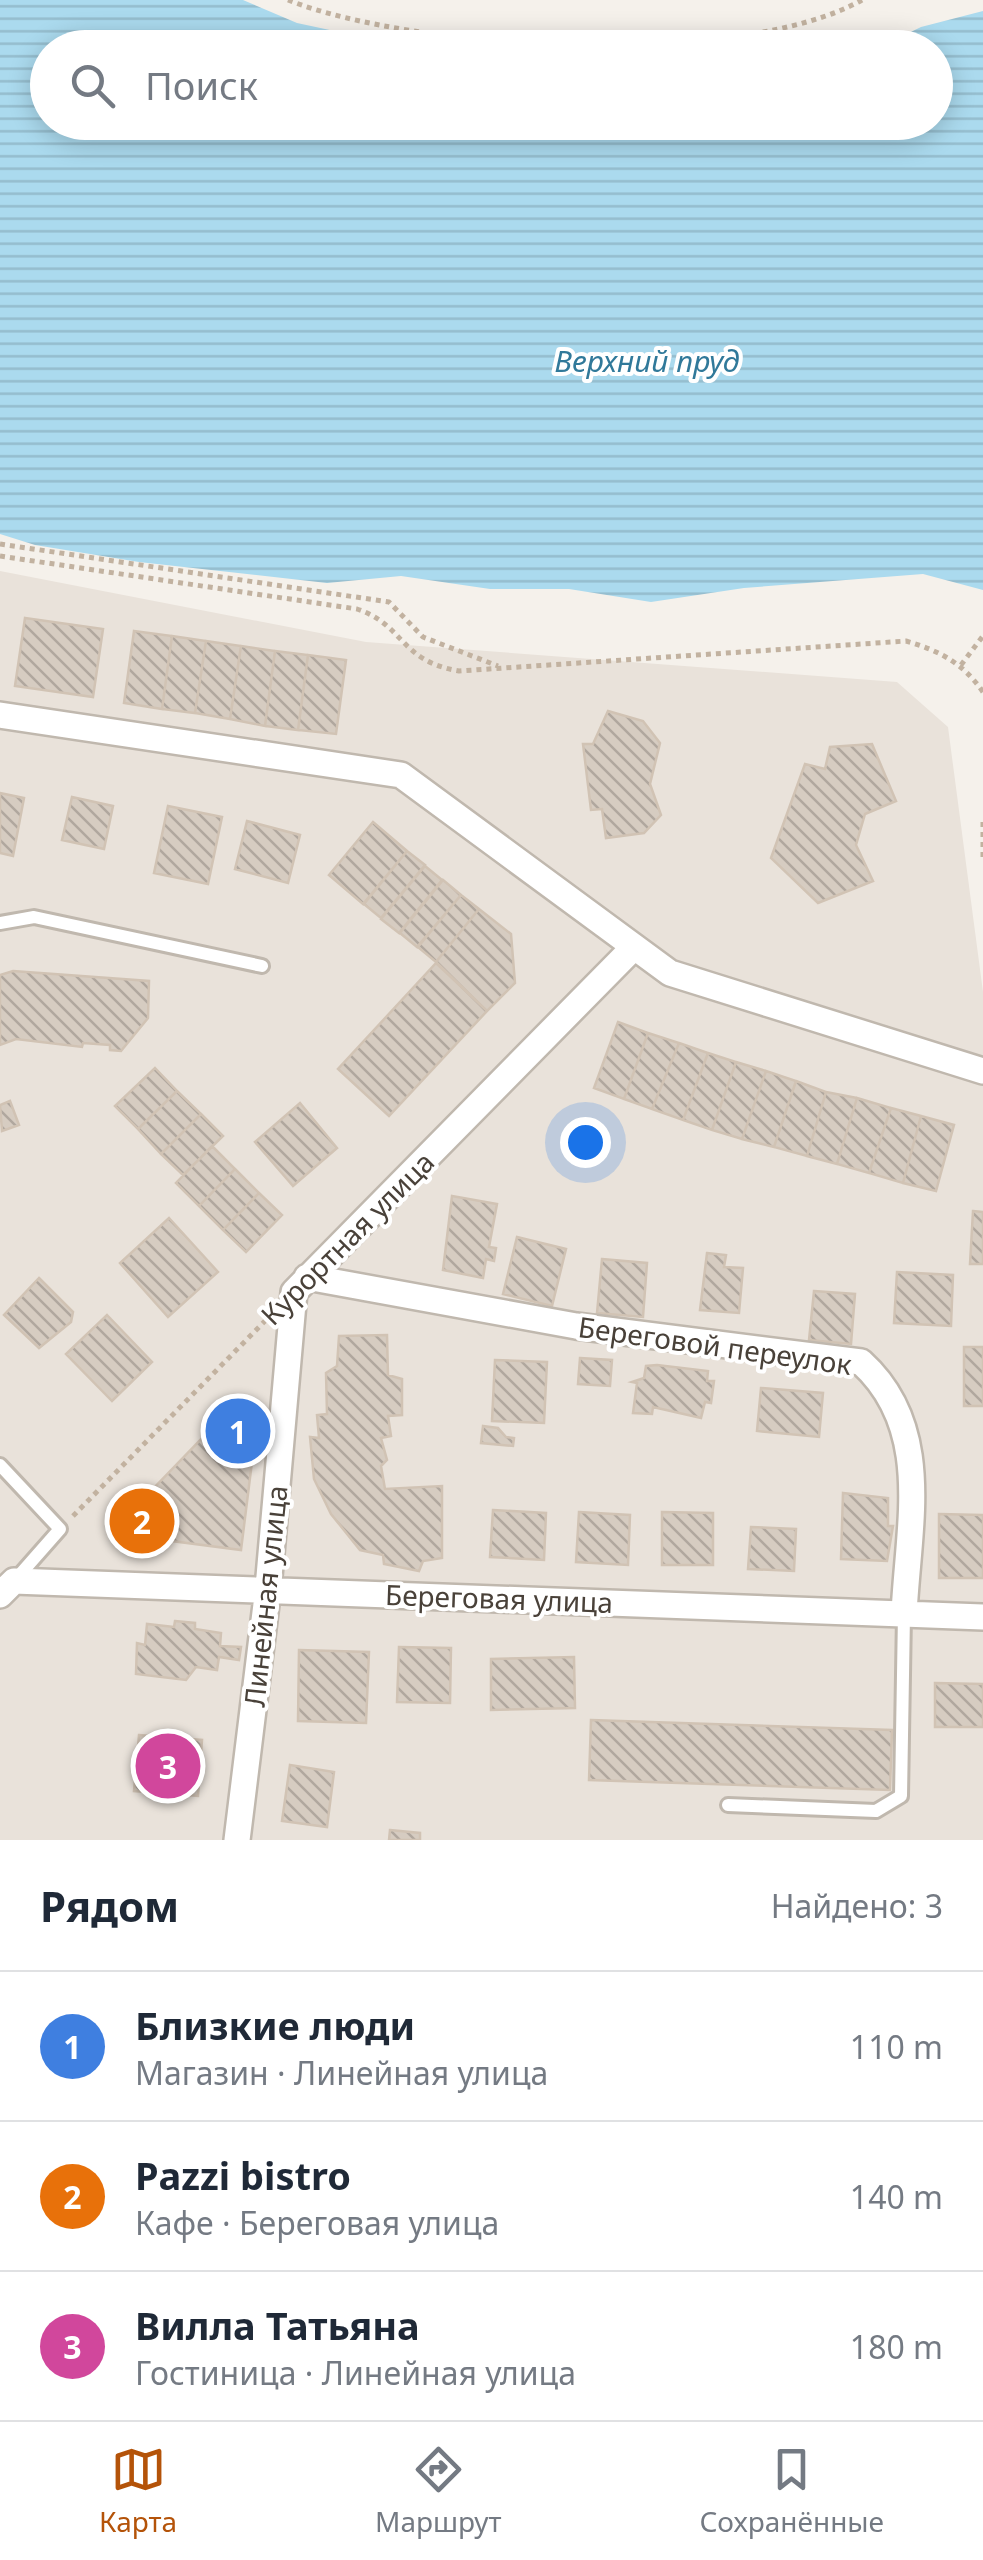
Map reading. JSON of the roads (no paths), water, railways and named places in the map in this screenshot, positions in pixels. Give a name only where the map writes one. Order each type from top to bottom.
[{"type":"street","points":[[0,715],[401,775],[670,973],[983,1071]]},
{"type":"street","name":"Курортная улица","points":[[300,1285],[634,947]]},
{"type":"street","name":"Линейная улица","points":[[237,1840],[300,1285]]},
{"type":"street","name":"Береговой переулок","points":[[300,1285],[576,1326],[861,1362],[884,1383],[902,1412],[911,1457],[904,1614]]},
{"type":"street","name":"Береговая улица","points":[[7,1588],[268,1588],[983,1617]]},
{"type":"lane","points":[[0,924],[34,918],[262,966]]},
{"type":"lane","points":[[0,1465],[60,1529],[7,1588]]},
{"type":"lane","points":[[728,1805],[876,1810],[890,1806],[901,1796],[904,1614]]},
{"type":"water","name":"Верхний пруд","points":[[0,0],[243,0],[297,23],[330,30],[30,30],[30,140],[953,140],[953,30],[915,30],[983,11],[983,590],[923,574],[744,588],[651,602],[569,589],[490,589],[401,576],[327,583],[139,562],[35,545],[0,534]]},
{"type":"place","name":"Близкие люди","points":[[238,1431]]},
{"type":"place","name":"Pazzi bistro","points":[[142,1521]]},
{"type":"place","name":"Вилла Татьяна","points":[[168,1766]]}]
